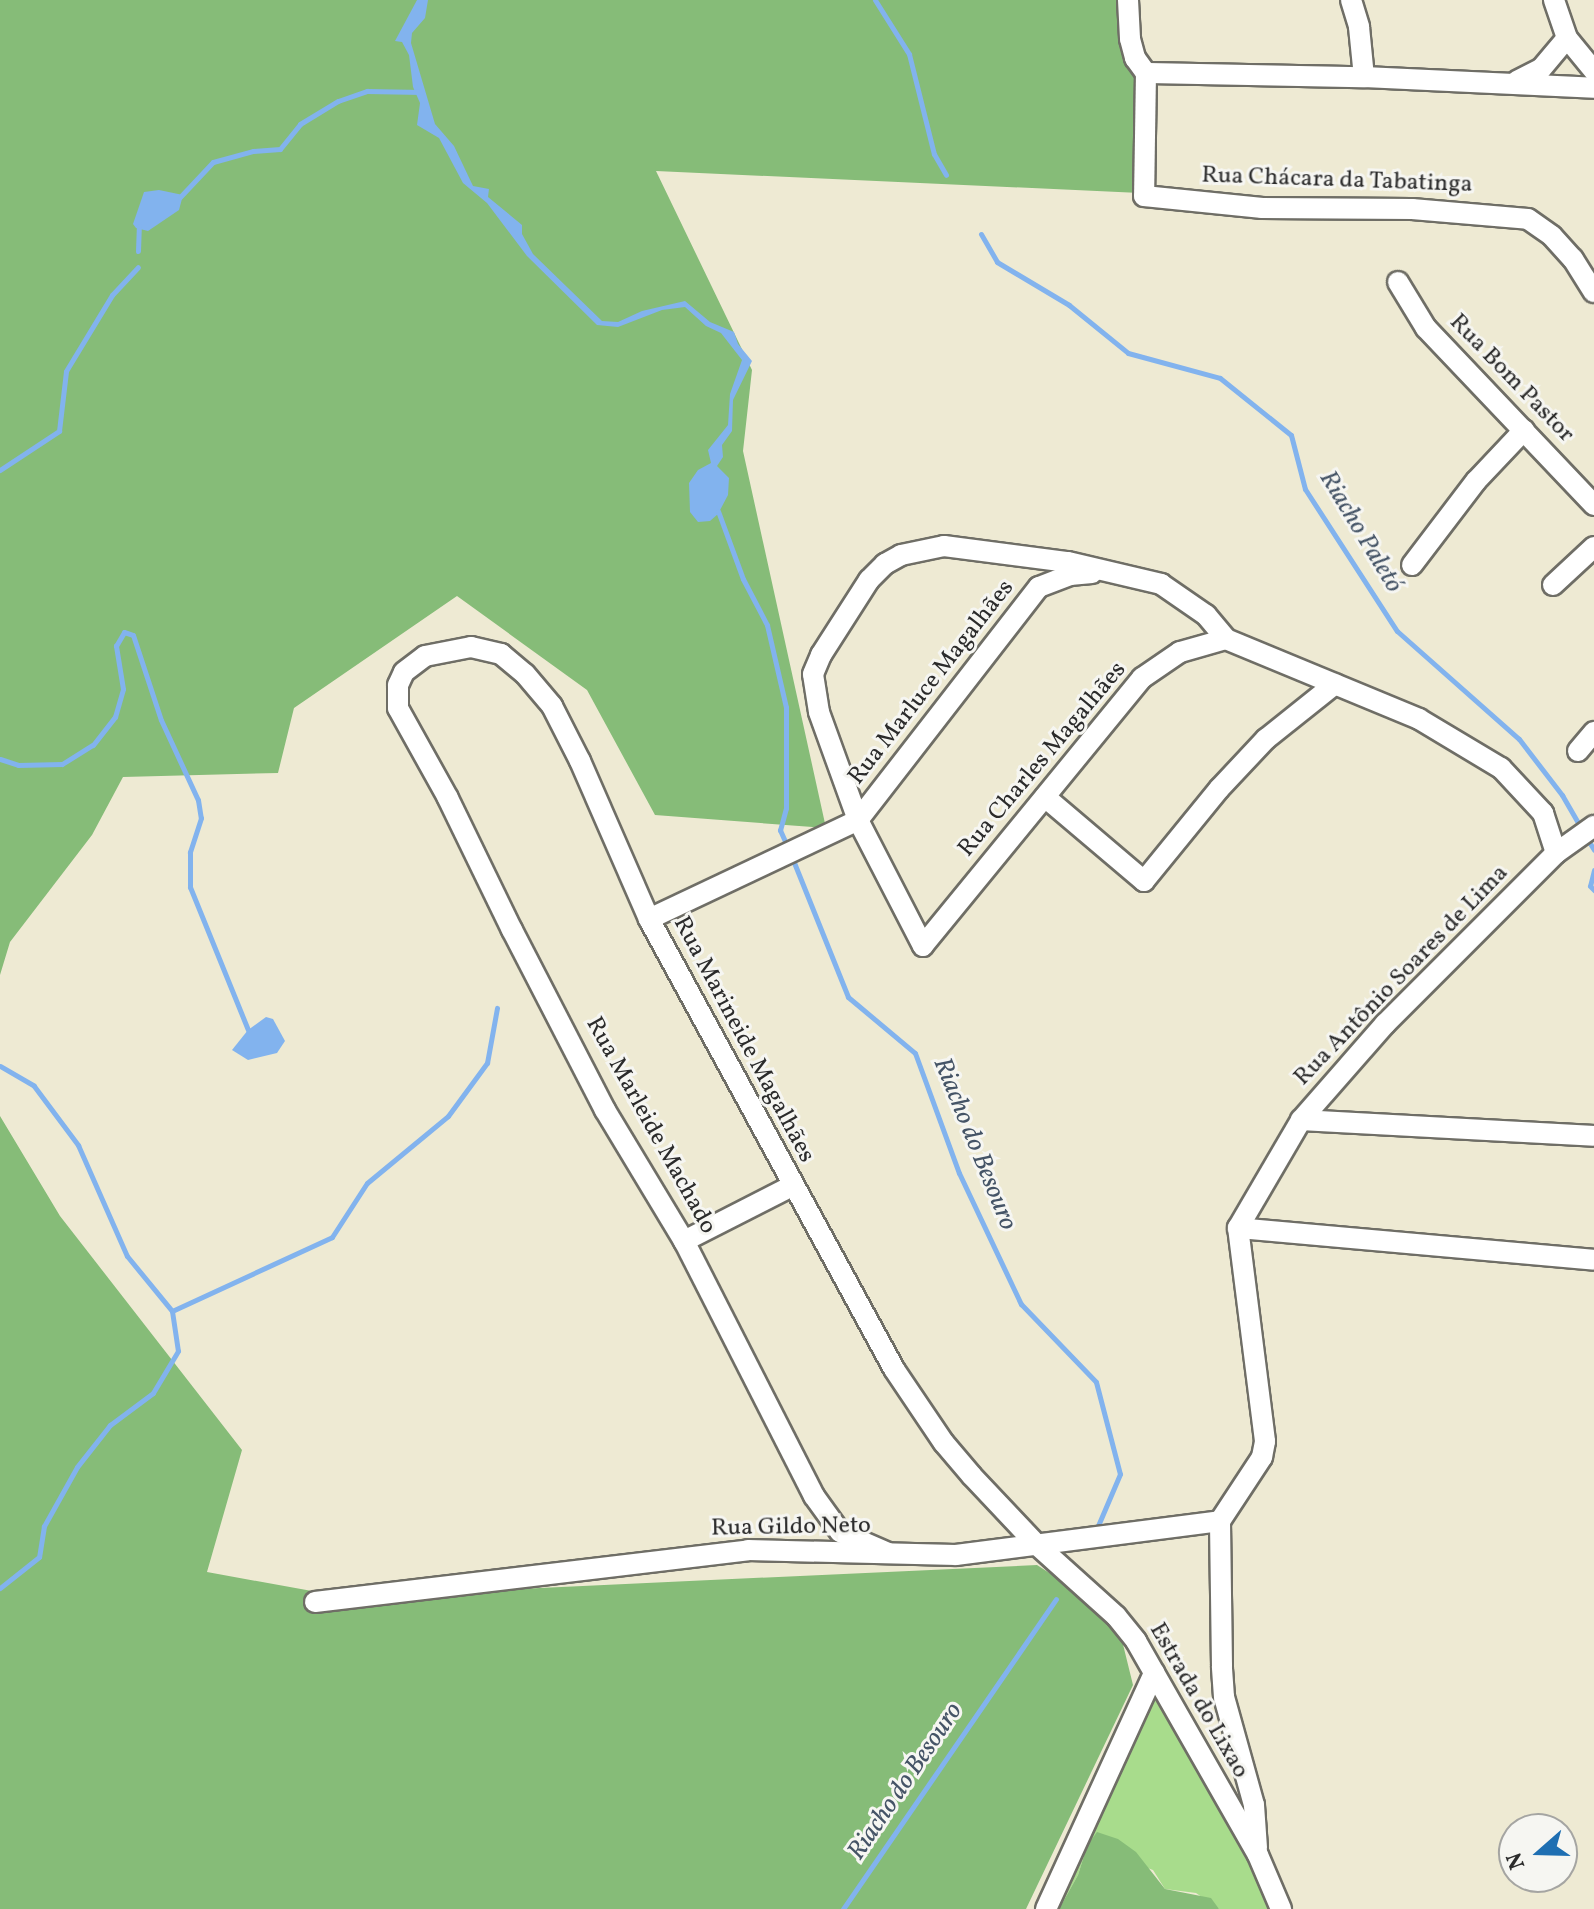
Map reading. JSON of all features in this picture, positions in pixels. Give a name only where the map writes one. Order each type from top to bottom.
[{"type":"street","points":[[1128,0],[1130,39],[1135,58],[1146,73],[1364,77],[1594,88]]},
{"type":"street","points":[[1351,0],[1359,27],[1364,77]]},
{"type":"street","points":[[1554,0],[1567,38],[1594,71]]},
{"type":"street","points":[[1514,83],[1541,69],[1567,38]]},
{"type":"street","name":"Rua Chácara da Tabatinga","points":[[1146,73],[1144,196],[1262,208],[1412,209],[1528,219],[1552,236],[1573,259],[1594,292]]},
{"type":"street","name":"Rua Bom Pastor","points":[[1398,282],[1426,328],[1594,505]]},
{"type":"street","points":[[1412,565],[1476,481],[1524,430]]},
{"type":"street","points":[[858,820],[819,712],[813,674],[861,593],[885,564],[901,555],[944,546],[1015,553],[1161,584],[1206,615],[1226,639],[1419,719],[1501,768],[1543,813],[1556,853]]},
{"type":"street","points":[[1553,585],[1594,547]]},
{"type":"street","name":"Rua Marluce Magalhães","points":[[649,919],[858,820],[1039,587],[1070,575],[1112,572]]},
{"type":"street","name":"Rua Charles Magalhães","points":[[858,820],[923,946],[1142,678],[1180,652],[1226,639]]},
{"type":"street","name":"Rua Marineide Magalhães","points":[[396,696],[404,672],[425,656],[471,647],[501,654],[525,674],[552,706],[580,761],[649,919],[792,1186],[917,1405],[972,1476],[1036,1544]]},
{"type":"street","points":[[1045,797],[1144,881],[1219,789],[1266,739],[1335,684]]},
{"type":"street","name":"Rua Marleide Machado","points":[[396,696],[398,708],[455,810],[605,1110],[684,1241],[830,1523],[857,1541],[888,1553]]},
{"type":"street","points":[[1578,751],[1594,732]]},
{"type":"street","name":"Rua Antônio Soares de Lima","points":[[1238,1228],[1301,1120],[1385,1024],[1556,853],[1589,829]]},
{"type":"street","points":[[1301,1120],[1594,1136]]},
{"type":"street","points":[[684,1241],[792,1186]]},
{"type":"street","points":[[1258,1855],[1254,1805],[1224,1697],[1220,1521],[1262,1457],[1265,1441],[1238,1228],[1594,1260]]},
{"type":"street","name":"Rua Gildo Neto","points":[[315,1602],[748,1550],[956,1555],[1220,1521]]},
{"type":"street","name":"Estrada do Lixao","points":[[1036,1544],[1116,1616],[1136,1641],[1258,1855],[1281,1909]]},
{"type":"street","points":[[1046,1909],[1154,1673]]},
{"type":"green space","points":[[0,0],[1134,0],[1140,193],[656,171],[752,370],[743,451],[826,828],[655,815],[587,690],[457,596],[294,708],[278,773],[123,777],[92,835],[10,942],[0,975]]},
{"type":"green space","points":[[0,1116],[60,1216],[242,1450],[207,1572],[345,1597],[1037,1565],[1116,1616],[1133,1685],[1026,1909],[0,1909]]},
{"type":"green space","points":[[1154,1696],[1159,1696],[1225,1807],[1273,1909],[1219,1909],[1196,1893],[1165,1889],[1153,1870],[1087,1846],[1078,1875],[1059,1909],[1054,1909]]},
{"type":"green space","points":[[1097,1832],[1118,1839],[1136,1852],[1165,1889],[1211,1898],[1219,1909],[1059,1909],[1078,1875],[1087,1846]]},
{"type":"water","points":[[417,0],[428,0],[425,18],[412,33],[411,43],[435,124],[454,146],[473,186],[489,189],[488,197],[522,225],[522,234],[533,254],[602,321],[618,322],[642,311],[685,301],[710,322],[734,332],[738,344],[752,361],[733,400],[732,431],[722,445],[723,457],[717,466],[729,478],[728,495],[718,514],[710,521],[698,522],[690,512],[689,483],[698,470],[711,463],[708,450],[728,425],[730,394],[742,360],[721,333],[706,326],[685,307],[662,310],[618,327],[597,325],[527,256],[487,203],[463,183],[439,138],[417,125],[420,103],[413,87],[409,55],[402,42],[395,41]]},
{"type":"water","points":[[159,190],[183,195],[179,210],[148,231],[136,228],[133,224],[144,192]]},
{"type":"water","points":[[266,1017],[273,1019],[285,1041],[277,1053],[248,1060],[232,1050],[248,1030]]},
{"type":"waterway","name":"Riacho Paletó","points":[[875,0],[909,54],[934,154],[946,175]]},
{"type":"waterway","points":[[180,197],[213,162],[253,151],[280,149],[300,124],[338,101],[367,91],[422,92]]},
{"type":"waterway","points":[[138,251],[139,226]]},
{"type":"waterway","name":"Riacho Paletó","points":[[981,234],[997,262],[1069,305],[1128,353],[1220,378],[1291,435],[1305,489],[1397,631],[1519,739],[1562,795],[1582,829]]},
{"type":"waterway","points":[[0,470],[59,431],[66,371],[112,295],[138,267]]},
{"type":"waterway","name":"Riacho do Besouro","points":[[718,511],[743,579],[767,625],[786,707],[786,808],[780,830],[787,846]]},
{"type":"waterway","points":[[0,759],[18,765],[62,764],[93,745],[115,717],[123,689],[116,646],[124,632],[133,635],[161,720],[198,800],[201,818],[190,852],[190,887],[248,1030]]},
{"type":"waterway","name":"Riacho Paletó","points":[[1586,837],[1594,850]]},
{"type":"waterway","name":"Riacho do Besouro","points":[[791,855],[848,997],[915,1053],[959,1173],[1021,1304],[1096,1382],[1120,1474],[1097,1528]]},
{"type":"waterway","name":"Riacho Paletó","points":[[1594,870],[1590,886],[1594,890]]},
{"type":"waterway","points":[[172,1311],[332,1237],[367,1183],[448,1116],[487,1063],[497,1008]]},
{"type":"waterway","points":[[0,1066],[34,1086],[78,1145],[127,1256],[172,1311],[178,1351],[153,1393],[110,1425],[77,1467],[44,1526],[39,1557],[0,1588]]},
{"type":"waterway","name":"Riacho do Besouro","points":[[843,1909],[1056,1599]]}]
